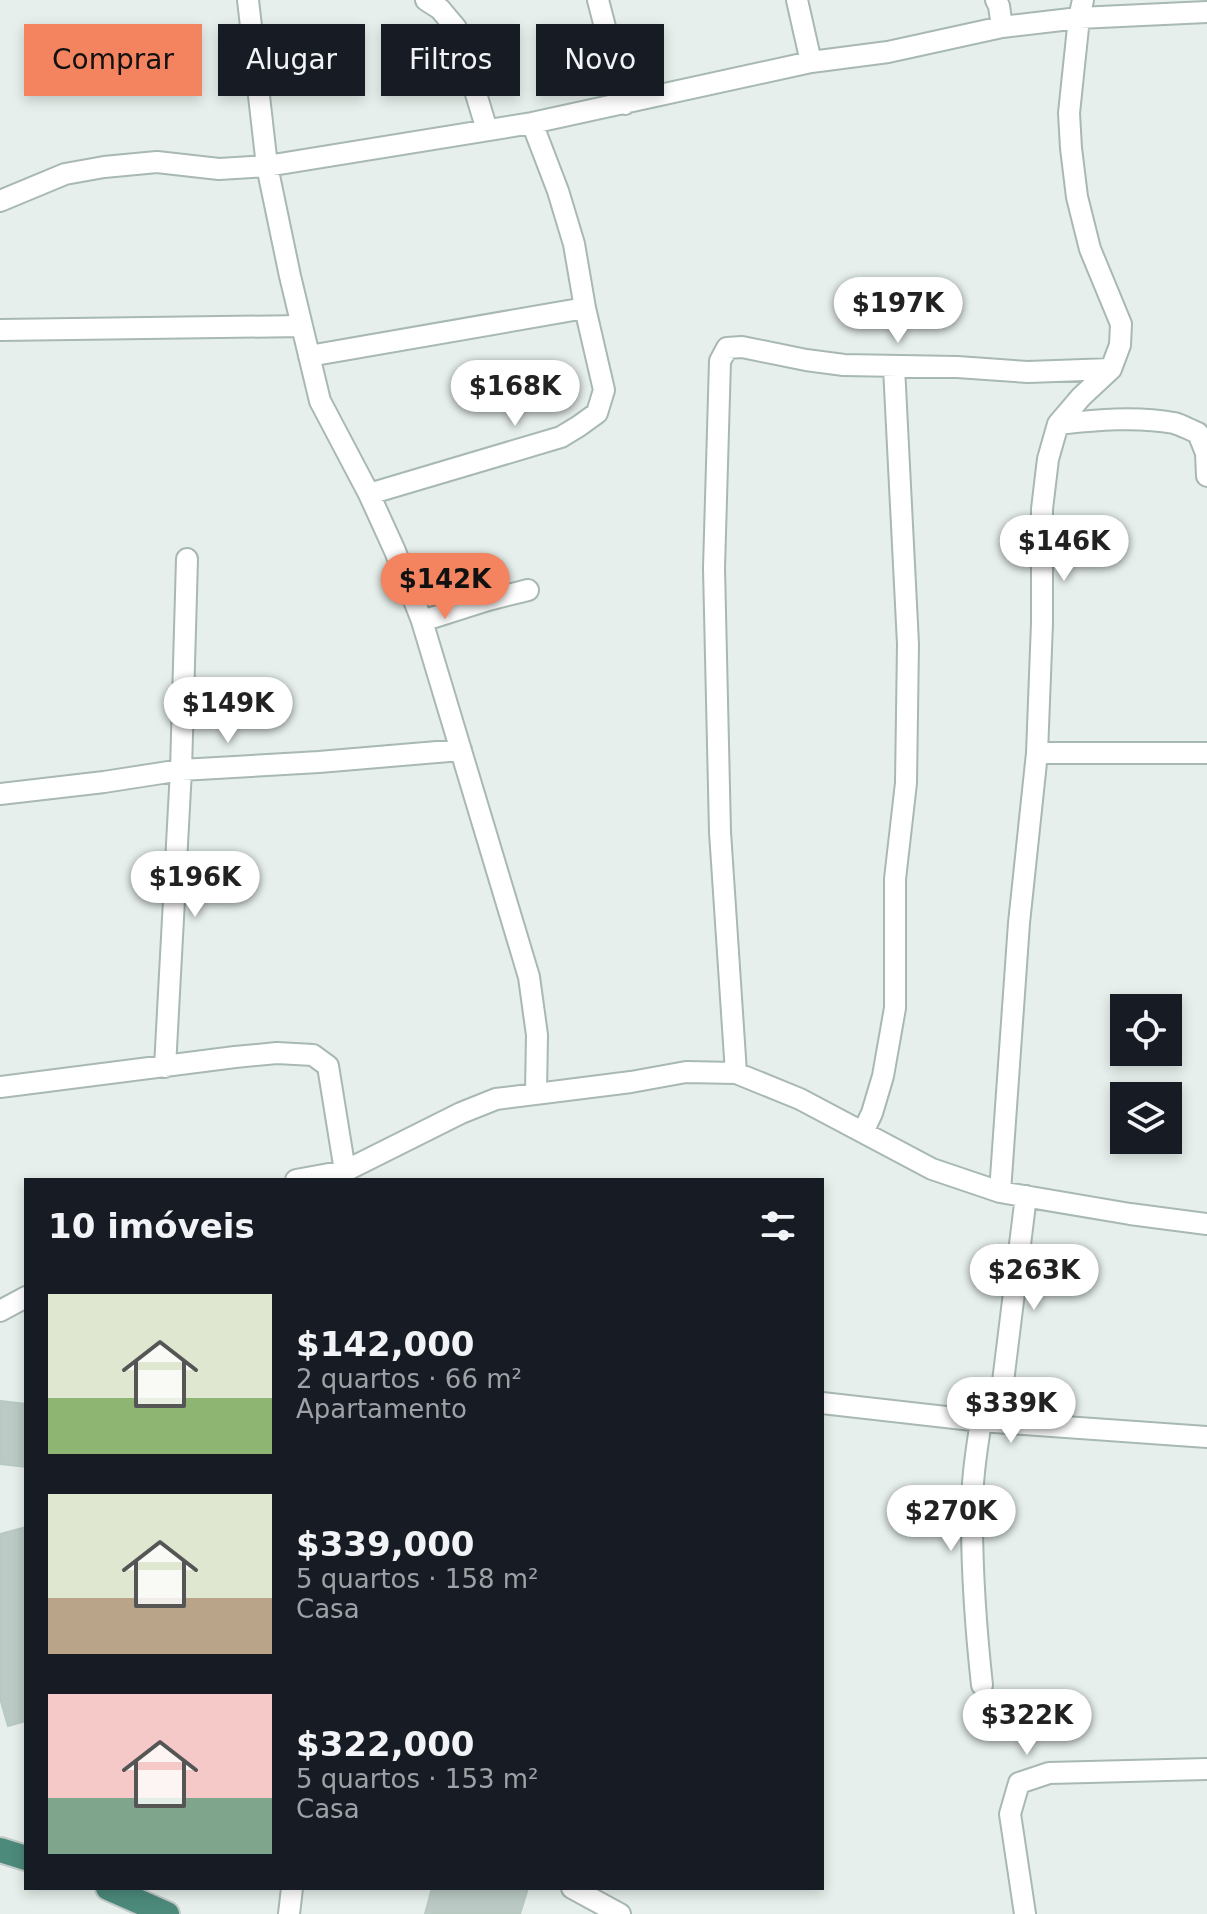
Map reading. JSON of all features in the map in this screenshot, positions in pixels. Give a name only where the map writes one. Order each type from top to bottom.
[{"type":"highway","points":[[0,1850],[24,1857]]},
{"type":"highway","points":[[113,1890],[167,1914]]},
{"type":"street","points":[[248,0],[267,166],[320,401],[369,494],[422,621],[529,977],[537,1035],[536,1092]]},
{"type":"street","points":[[426,0],[440,9],[456,28],[487,130]]},
{"type":"street","points":[[598,0],[625,104]]},
{"type":"street","points":[[797,0],[811,62]]},
{"type":"street","points":[[996,0],[1002,27]]},
{"type":"street","points":[[0,201],[65,174],[104,167],[157,162],[219,169],[267,166],[532,123],[811,62],[888,52],[1081,9],[1207,12]]},
{"type":"street","points":[[1000,1192],[1019,923],[1037,753],[1042,509],[1048,459],[1058,424],[1111,369],[1120,345],[1121,324],[1090,249],[1077,197],[1071,148],[1069,113],[1081,9]]},
{"type":"street","points":[[369,494],[561,437],[597,413],[604,390],[574,244],[532,123]]},
{"type":"street","points":[[309,356],[585,308]]},
{"type":"street","points":[[0,330],[302,326]]},
{"type":"street","points":[[736,1073],[720,832],[714,599],[720,361],[727,348],[742,347],[844,365],[1028,372],[1111,369]]},
{"type":"street","points":[[863,1132],[883,1076],[895,1008],[895,879],[906,783],[908,644],[894,367]]},
{"type":"street","points":[[1058,424],[1098,419],[1177,424],[1198,433],[1206,453],[1207,476]]},
{"type":"street","points":[[165,1067],[181,770],[187,559]]},
{"type":"street","points":[[422,621],[528,590]]},
{"type":"street","points":[[0,794],[181,770],[461,750]]},
{"type":"street","points":[[1037,753],[1207,753]]},
{"type":"street","points":[[0,1087],[235,1057],[277,1053],[313,1055],[328,1066],[345,1171]]},
{"type":"street","points":[[307,1178],[345,1171],[461,1113],[496,1099],[686,1072],[736,1073],[800,1099],[932,1169],[1000,1192],[1207,1224]]},
{"type":"street","points":[[982,1685],[972,1518],[974,1466],[990,1421],[1026,1196]]},
{"type":"street","points":[[0,1311],[24,1298]]},
{"type":"street","points":[[824,1403],[990,1421],[1207,1437]]},
{"type":"street","points":[[1025,1914],[1010,1814],[1019,1783],[1049,1773],[1207,1769]]},
{"type":"street","points":[[289,1914],[292,1890]]},
{"type":"street","points":[[576,1890],[620,1914]]},
{"type":"building","points":[[0,1401],[24,1404],[24,1467],[0,1464]]},
{"type":"building","points":[[24,1528],[24,1722],[8,1726],[0,1698],[0,1534]]},
{"type":"building","points":[[431,1890],[527,1890],[520,1914],[425,1914]]}]
